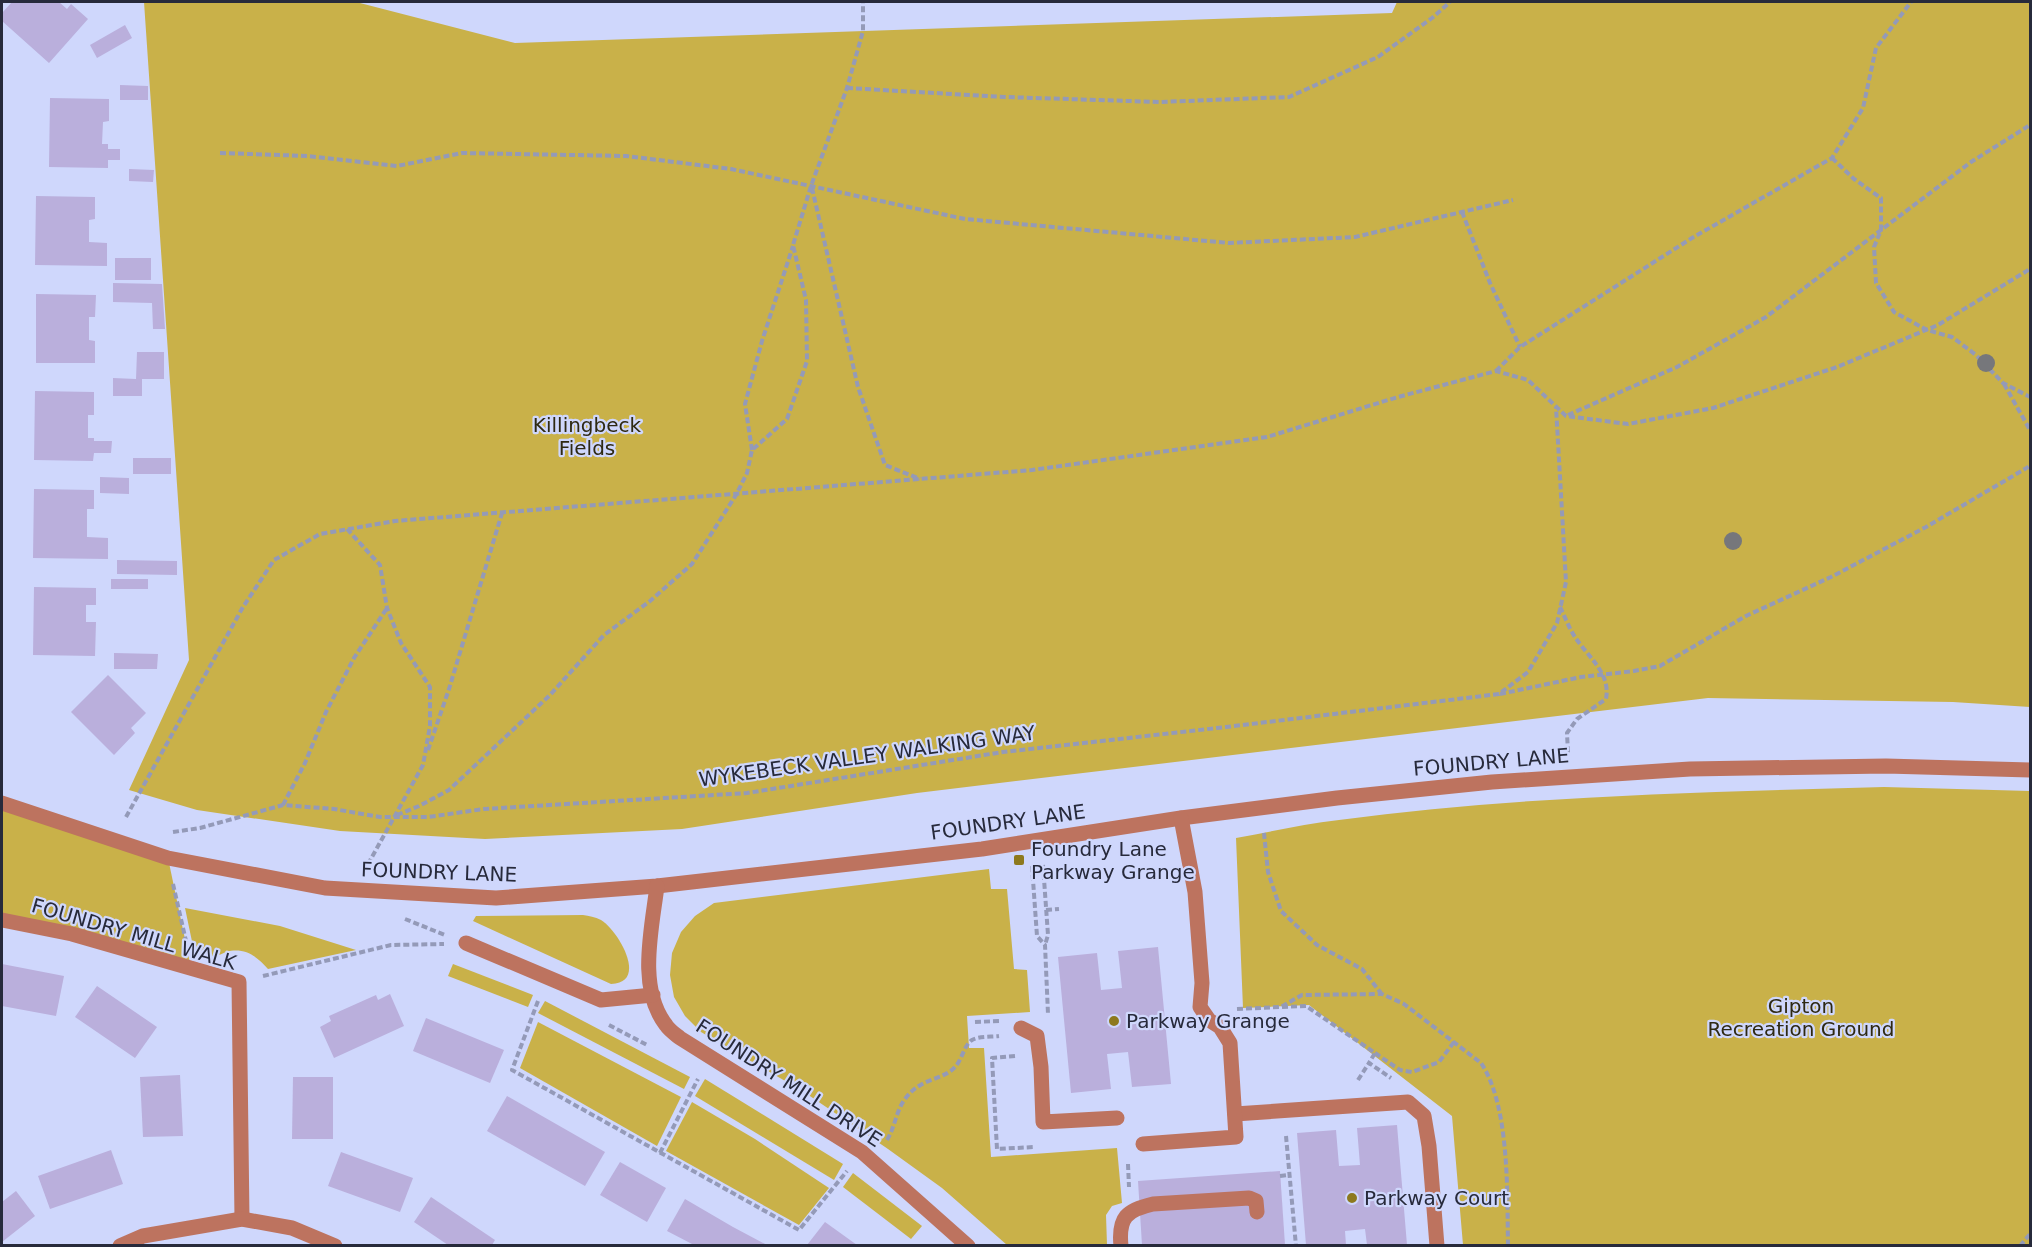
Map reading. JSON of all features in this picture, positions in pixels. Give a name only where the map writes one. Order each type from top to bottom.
[{"type":"street","name":"FOUNDRY LANE","points":[[2,803],[168,858],[325,888],[496,898],[657,886],[982,849],[1263,807],[1492,782],[1690,769],[1886,766],[2031,770]]},
{"type":"street","points":[[1143,1144],[1236,1137],[1230,1043],[1220,1027],[1209,1020],[1200,1007],[1202,983],[1195,892],[1181,818]]},
{"type":"street","name":"FOUNDRY MILL DRIVE","points":[[657,886],[648,956],[649,977],[657,1010],[666,1026],[680,1038],[867,1156],[968,1245]]},
{"type":"street","name":"FOUNDRY MILL WALK","points":[[2,920],[72,934],[239,982],[242,1219]]},
{"type":"street","points":[[465,943],[601,1000],[654,995]]},
{"type":"street","points":[[1021,1028],[1037,1036],[1041,1067],[1043,1122],[1117,1118]]},
{"type":"street","points":[[1235,1114],[1408,1102],[1424,1116],[1429,1146],[1437,1245]]},
{"type":"street","points":[[1120,1245],[1123,1221],[1131,1210],[1153,1204],[1249,1198],[1256,1202],[1257,1212]]},
{"type":"street","points":[[120,1245],[142,1236],[242,1219],[292,1228],[335,1245]]},
{"type":"path","points":[[395,816],[449,790],[550,695],[604,635],[650,601],[692,564],[736,495],[747,473],[752,450],[746,404],[762,341],[811,186],[847,88],[863,31],[863,2]]},
{"type":"path","points":[[847,88],[1005,97],[1160,102],[1288,98],[1378,57],[1450,2]]},
{"type":"path","points":[[113,840],[243,607],[274,560],[320,534],[395,521],[1032,470],[1267,437],[1496,371],[1520,347],[1692,238],[1832,158],[1863,108],[1876,48],[1911,2]]},
{"type":"path","points":[[1566,416],[1677,367],[1766,317],[1971,162],[2031,125]]},
{"type":"path","points":[[220,153],[308,156],[397,166],[462,153],[626,156],[731,169],[965,219],[1230,243],[1355,237],[1513,200]]},
{"type":"path","points":[[1832,158],[1881,198],[1881,230],[1874,247],[1876,283],[1894,312],[1927,330],[1952,337],[1976,356],[2003,383],[2031,430]]},
{"type":"path","points":[[811,186],[858,387],[885,465],[921,480]]},
{"type":"path","points":[[1462,212],[1490,283],[1520,347]]},
{"type":"path","points":[[752,450],[787,419],[807,361],[806,300],[793,245]]},
{"type":"path","points":[[1496,371],[1528,380],[1566,416],[1628,424],[1713,408],[1837,367],[1927,330],[2031,268]]},
{"type":"path","points":[[2003,383],[2031,397]]},
{"type":"path","points":[[1499,694],[1528,672],[1557,623],[1566,582],[1556,406]]},
{"type":"path","name":"WYKEBECK VALLEY WALKING WAY","points":[[167,833],[200,828],[283,805],[334,809],[380,817],[428,817],[484,809],[747,792],[1003,752],[1499,694],[1581,677],[1660,666],[1746,616],[1831,577],[1926,528],[2031,466]]},
{"type":"path","points":[[355,890],[423,765],[449,689],[502,513]]},
{"type":"path","points":[[346,529],[380,565],[387,608],[401,643],[430,687],[430,726],[423,765]]},
{"type":"path","points":[[1560,606],[1574,635],[1604,674],[1608,687],[1606,699],[1577,720],[1568,733],[1569,776]]},
{"type":"path","points":[[283,805],[354,658],[387,608]]},
{"type":"path","points":[[1263,807],[1268,872],[1281,911],[1317,945],[1362,969],[1382,994]]},
{"type":"path","points":[[168,858],[191,968]]},
{"type":"path","points":[[1043,864],[1048,935],[1045,945]]},
{"type":"path","points":[[1046,909],[1059,909]]},
{"type":"path","points":[[239,982],[391,945],[465,943]]},
{"type":"path","points":[[547,978],[512,1070],[799,1230],[892,1132],[896,1116],[905,1099],[919,1084],[953,1069],[962,1058],[969,1043],[974,1039],[1005,1036],[1021,1028]]},
{"type":"path","points":[[1281,1007],[1302,995],[1382,994],[1404,1004],[1481,1063],[1495,1093],[1502,1130],[1508,1245]]},
{"type":"path","points":[[1220,1027],[1238,1009],[1306,1006],[1394,1067],[1412,1072],[1439,1062],[1454,1042]]},
{"type":"path","points":[[975,1022],[1004,1021],[1021,1028]]},
{"type":"path","points":[[1375,1053],[1369,1062],[1404,1087],[1408,1102]]},
{"type":"path","points":[[660,1153],[710,1056]]},
{"type":"path","points":[[1285,1111],[1296,1245]]},
{"type":"path","points":[[997,1149],[1044,1146]]},
{"type":"path","points":[[1127,1152],[1131,1210]]},
{"type":"path","points":[[1280,1176],[1289,1175]]},
{"type":"path","points":[[2020,1245],[2031,1234]]},
{"type":"green space","name":"Killingbeck Fields","points":[[144,2],[356,2],[515,43],[1392,13],[1397,2],[2030,2],[2030,707],[1953,702],[1708,698],[917,793],[682,829],[485,839],[340,831],[197,810],[129,790],[189,660]]},
{"type":"green space","name":"Gipton Recreation Ground","points":[[1884,787],[2030,791],[2030,1245],[1463,1245],[1452,1116],[1309,1005],[1243,1008],[1236,838],[1326,822],[1474,805],[1611,796]]},
{"type":"green space","points":[[2,803],[168,858],[191,968],[2,920]]},
{"type":"green space","points":[[989,869],[991,889],[1007,889],[1014,969],[1027,970],[1030,1012],[967,1016],[969,1048],[984,1048],[991,1157],[1117,1148],[1122,1203],[1112,1206],[1106,1215],[1107,1245],[1007,1245],[942,1188],[888,1149],[804,1092],[701,1032],[685,1016],[674,997],[670,975],[672,953],[681,932],[695,916],[714,903]]},
{"type":"green space","points":[[185,908],[280,926],[356,950],[268,969],[255,957],[244,952],[233,951],[217,956],[209,955],[194,951]]},
{"type":"green space","points":[[583,915],[601,920],[622,944],[629,966],[628,975],[622,981],[611,984],[473,921],[476,916]]},
{"type":"green space","points":[[453,964],[533,995],[528,1007],[448,976]]},
{"type":"green space","points":[[545,1001],[690,1077],[684,1089],[538,1013]]},
{"type":"green space","points":[[538,1022],[681,1097],[657,1146],[520,1068]]},
{"type":"green space","points":[[705,1079],[843,1164],[834,1180],[695,1096]]},
{"type":"green space","points":[[692,1102],[755,1139],[829,1188],[799,1225],[666,1151]]},
{"type":"green space","points":[[853,1173],[922,1226],[911,1239],[843,1187]]},
{"type":"building","points":[[12,2],[59,2],[67,9],[71,4],[88,19],[49,63],[2,21],[2,13]]},
{"type":"building","points":[[125,25],[132,38],[97,58],[90,45]]},
{"type":"building","points":[[120,85],[148,86],[148,100],[120,100]]},
{"type":"building","points":[[50,98],[109,99],[109,121],[103,122],[102,144],[108,144],[108,149],[120,149],[120,160],[108,160],[108,168],[49,167]]},
{"type":"building","points":[[129,169],[154,170],[153,182],[129,181]]},
{"type":"building","points":[[36,196],[95,197],[95,219],[89,220],[89,242],[107,243],[107,266],[35,265]]},
{"type":"building","points":[[115,258],[151,258],[151,280],[115,280]]},
{"type":"building","points":[[113,283],[162,284],[165,329],[153,329],[152,303],[113,302]]},
{"type":"building","points":[[36,294],[96,295],[95,317],[89,317],[89,340],[95,341],[95,363],[36,363]]},
{"type":"building","points":[[137,352],[164,352],[164,379],[142,379],[142,396],[113,396],[113,378],[136,379]]},
{"type":"building","points":[[35,391],[94,392],[94,415],[88,415],[88,438],[94,438],[94,441],[112,441],[111,453],[94,453],[93,461],[34,460]]},
{"type":"building","points":[[133,458],[171,458],[171,474],[133,474]]},
{"type":"building","points":[[100,477],[129,478],[129,494],[100,493]]},
{"type":"building","points":[[34,489],[94,490],[94,509],[87,509],[87,537],[108,538],[108,559],[33,558]]},
{"type":"building","points":[[117,560],[177,561],[177,575],[117,574]]},
{"type":"building","points":[[111,579],[148,579],[148,589],[111,589]]},
{"type":"building","points":[[34,587],[96,588],[96,605],[86,605],[86,622],[96,622],[95,656],[33,655]]},
{"type":"building","points":[[114,653],[158,654],[157,669],[114,669]]},
{"type":"building","points":[[108,675],[146,713],[131,728],[135,733],[114,755],[71,712]]},
{"type":"building","name":"Parkway Grange","points":[[1158,947],[1171,1084],[1132,1087],[1128,1052],[1107,1054],[1111,1089],[1071,1093],[1058,957],[1097,953],[1101,990],[1122,988],[1118,951]]},
{"type":"building","points":[[2,964],[64,976],[56,1016],[2,1006]]},
{"type":"building","points":[[97,986],[157,1027],[135,1058],[75,1017]]},
{"type":"building","points":[[390,994],[404,1026],[334,1058],[320,1027],[331,1021],[329,1016],[376,995],[378,1000]]},
{"type":"building","points":[[426,1018],[504,1050],[490,1083],[413,1051]]},
{"type":"building","points":[[180,1075],[183,1136],[143,1137],[140,1077]]},
{"type":"building","points":[[293,1077],[333,1077],[333,1139],[292,1139]]},
{"type":"building","points":[[507,1096],[605,1152],[585,1186],[487,1131]]},
{"type":"building","name":"Parkway Court","points":[[1397,1125],[1407,1245],[1367,1245],[1365,1229],[1345,1231],[1346,1245],[1306,1245],[1297,1133],[1336,1130],[1339,1166],[1360,1165],[1357,1128]]},
{"type":"building","points":[[111,1150],[123,1184],[50,1209],[38,1176]]},
{"type":"building","points":[[341,1152],[413,1178],[400,1212],[328,1186]]},
{"type":"building","points":[[620,1162],[666,1188],[647,1222],[600,1195]]},
{"type":"building","points":[[1280,1171],[1285,1245],[1142,1245],[1138,1181]]},
{"type":"building","points":[[16,1191],[35,1216],[2,1242],[2,1202]]},
{"type":"building","points":[[431,1197],[495,1240],[492,1245],[448,1245],[414,1222]]},
{"type":"building","points":[[685,1199],[767,1245],[694,1245],[667,1231]]},
{"type":"building","points":[[825,1222],[857,1245],[807,1245]]},
{"type":"place","name":"Foundry Lane Parkway Grange","points":[[1019,860]]},
{"type":"place","name":"Parkway Grange","points":[[1114,1021]]},
{"type":"place","name":"Parkway Court","points":[[1352,1198]]}]
